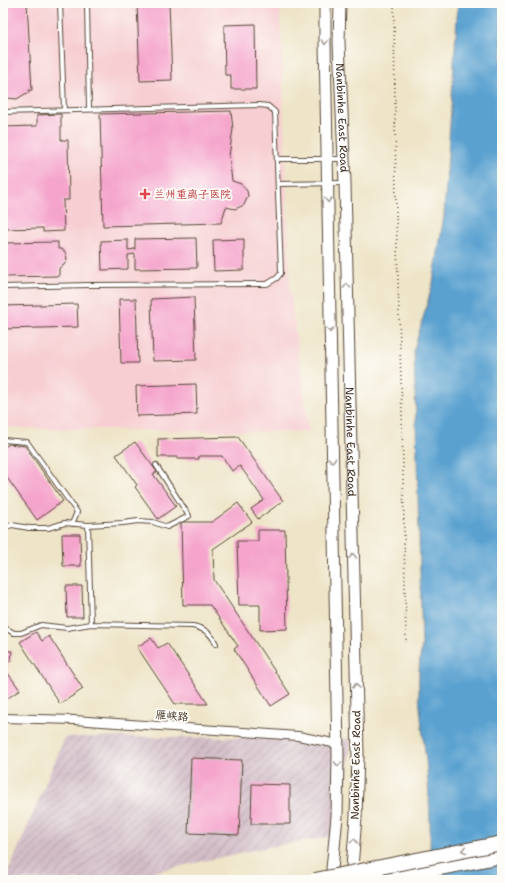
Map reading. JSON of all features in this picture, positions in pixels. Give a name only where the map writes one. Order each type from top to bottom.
[{"type":"highway","points":[[315,880],[502,843]]},
{"type":"highway","points":[[379,880],[502,856]]},
{"type":"main road","name":"Nanbinhe East Road","points":[[325,3],[338,744],[337,816],[331,880]]},
{"type":"main road","name":"Nanbinhe East Road","points":[[340,3],[339,42],[345,183],[357,725],[357,794],[351,880]]},
{"type":"main road","points":[[337,725],[357,725]]},
{"type":"street","name":"雁峡路","points":[[3,718],[74,720],[298,736],[338,744]]},
{"type":"lane","points":[[60,3],[64,110]]},
{"type":"lane","points":[[87,3],[89,109]]},
{"type":"lane","points":[[3,112],[264,105],[272,109],[276,112],[281,273],[272,282],[267,284],[89,284],[3,287]]},
{"type":"lane","points":[[277,159],[344,159]]},
{"type":"lane","points":[[278,184],[345,183]]},
{"type":"lane","points":[[3,440],[27,442],[77,512],[72,524]]},
{"type":"lane","points":[[3,528],[12,525],[29,528],[48,528],[65,523],[88,525],[124,524],[138,521],[153,522],[167,527],[189,516],[156,465]]},
{"type":"lane","points":[[88,525],[91,624]]},
{"type":"lane","points":[[3,627],[14,633],[21,633],[41,625],[67,628],[91,624],[193,626],[208,632],[213,637],[216,644]]},
{"type":"path","points":[[394,3],[396,213],[406,642]]},
{"type":"shaded area","name":"兰州重离子医院","points":[[3,3],[280,3],[290,292],[309,432],[3,428]]},
{"type":"shaded area","points":[[65,737],[351,739],[340,835],[263,848],[135,876],[127,880],[5,880]]},
{"type":"water","points":[[458,3],[502,3],[502,880],[428,880],[430,853],[430,811],[419,692],[422,645],[414,350],[433,283],[444,216]]},
{"type":"building","points":[[3,3],[27,3],[32,90],[29,90],[29,93],[17,99],[7,98],[3,95]]},
{"type":"building","points":[[137,3],[169,3],[172,80],[140,81]]},
{"type":"building","points":[[255,24],[256,89],[231,89],[231,75],[225,75],[224,25]]},
{"type":"building","points":[[231,111],[233,129],[229,156],[232,181],[241,184],[247,191],[248,196],[244,205],[235,209],[226,207],[221,223],[103,226],[100,114]]},
{"type":"building","points":[[61,114],[61,140],[68,140],[69,200],[63,200],[64,231],[43,232],[43,228],[3,229],[3,127],[37,126],[37,115]]},
{"type":"building","points":[[196,238],[197,268],[135,269],[135,254],[128,255],[128,269],[102,270],[101,241],[128,240],[128,250],[135,249],[135,239]]},
{"type":"building","points":[[244,239],[244,270],[214,271],[213,240]]},
{"type":"building","points":[[58,242],[58,249],[61,249],[66,253],[67,260],[64,265],[59,268],[59,276],[3,277],[3,243]]},
{"type":"building","points":[[194,297],[196,360],[153,361],[151,299]]},
{"type":"building","points":[[119,299],[136,299],[138,363],[121,363]]},
{"type":"building","points":[[77,304],[78,327],[3,329],[3,306]]},
{"type":"building","points":[[196,384],[197,414],[137,416],[136,386]]},
{"type":"building","points":[[238,437],[283,501],[258,519],[251,509],[264,500],[240,466],[232,471],[222,456],[199,456],[199,459],[158,457],[158,439]]},
{"type":"building","points":[[135,442],[157,472],[153,474],[176,506],[158,519],[135,487],[137,485],[116,455]]},
{"type":"building","points":[[9,444],[25,446],[63,501],[37,520],[3,472],[3,448]]},
{"type":"building","points":[[238,503],[252,522],[213,549],[214,580],[290,694],[271,706],[234,649],[238,646],[210,605],[183,605],[181,522],[212,522]]},
{"type":"building","points":[[258,530],[285,530],[287,629],[260,630],[260,605],[239,605],[237,541],[258,541]]},
{"type":"building","points":[[62,534],[80,534],[81,566],[63,566]]},
{"type":"building","points":[[66,586],[82,586],[83,617],[67,617]]},
{"type":"building","points":[[36,632],[42,641],[49,636],[83,689],[60,704],[20,642]]},
{"type":"building","points":[[151,638],[158,648],[167,643],[208,704],[175,704],[137,647]]},
{"type":"building","points":[[3,651],[12,651],[11,661],[8,661],[7,672],[20,690],[5,700],[3,697]]},
{"type":"building","points":[[191,758],[242,760],[239,835],[188,833]]},
{"type":"building","points":[[252,784],[290,785],[290,824],[251,824]]},
{"type":"place","name":"兰州重离子医院","points":[[145,194]]}]
